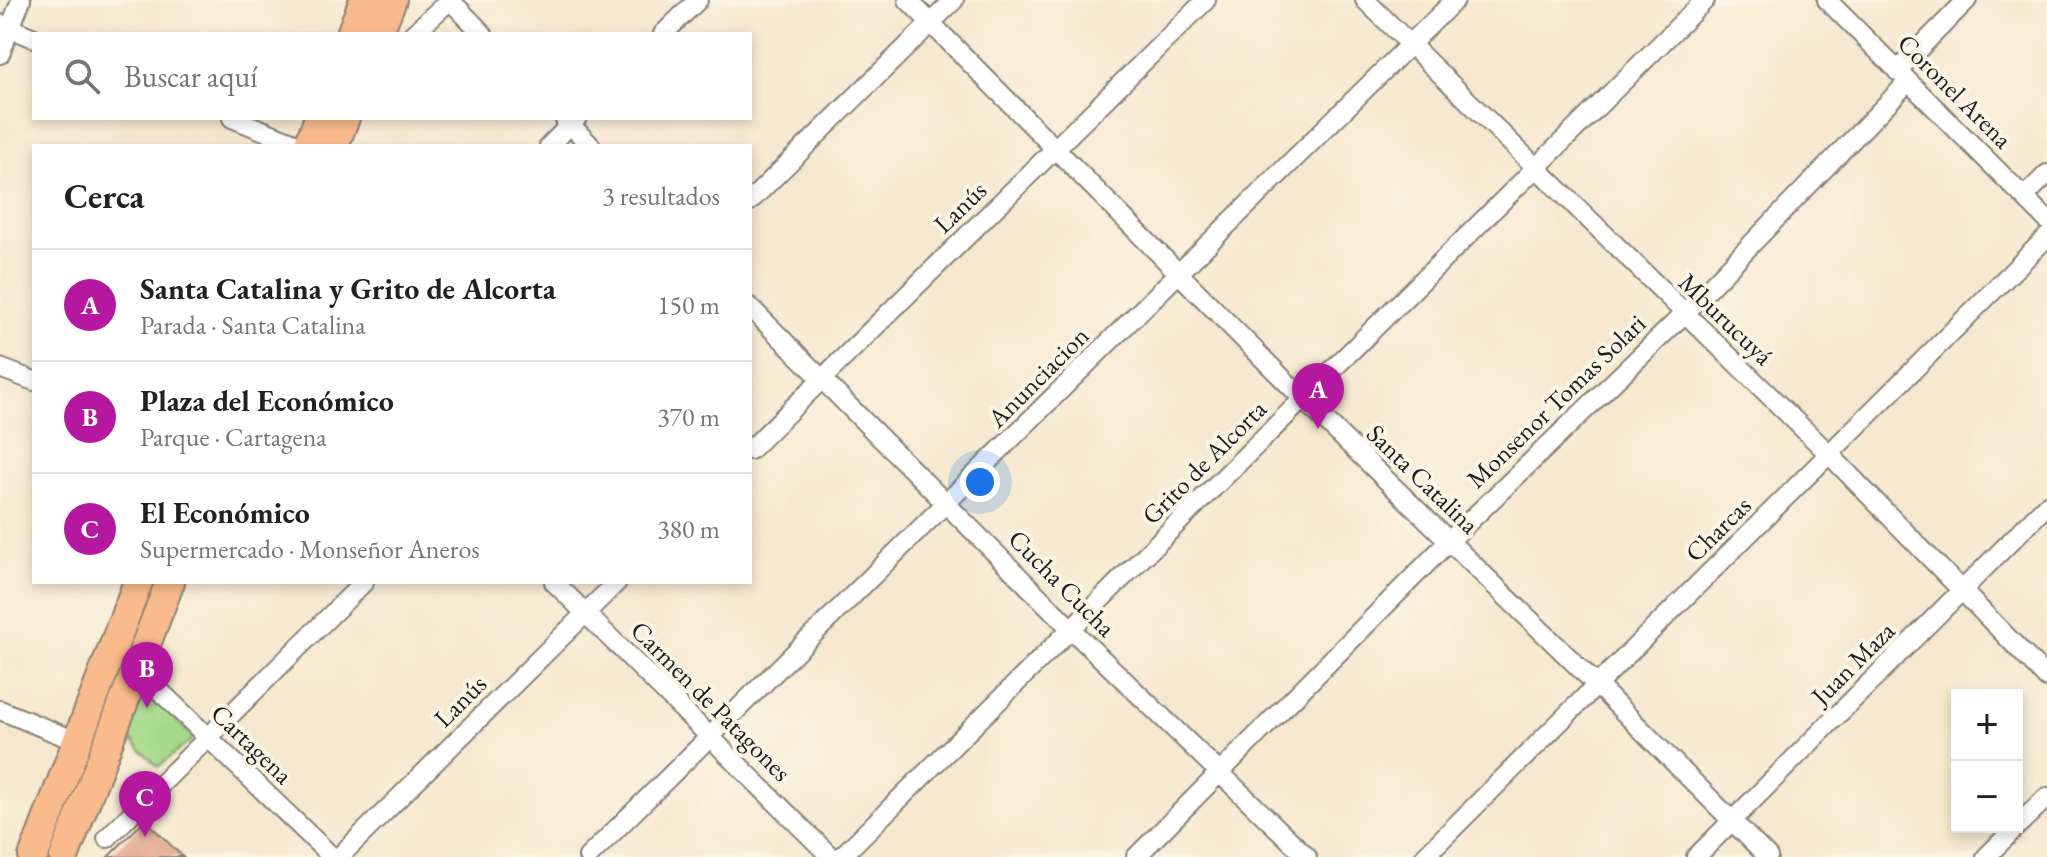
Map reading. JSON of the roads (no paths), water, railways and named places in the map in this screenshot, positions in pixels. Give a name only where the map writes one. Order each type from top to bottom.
[{"type":"main road","points":[[352,32],[364,0]]},
{"type":"main road","points":[[379,32],[392,0]]},
{"type":"main road","points":[[309,144],[318,120]]},
{"type":"main road","points":[[335,144],[344,120]]},
{"type":"main road","points":[[33,857],[137,584]]},
{"type":"main road","points":[[64,857],[169,584]]},
{"type":"street","points":[[0,54],[5,26],[21,0]]},
{"type":"street","points":[[415,32],[450,0],[481,32]]},
{"type":"street","points":[[665,32],[698,0]]},
{"type":"street","name":"Santa Catalina","points":[[908,0],[1304,400],[1450,540],[1768,857]]},
{"type":"street","points":[[752,199],[954,0]]},
{"type":"street","name":"Lanús","points":[[752,448],[1206,0]]},
{"type":"street","name":"Mburucuyá","points":[[1365,0],[1830,455],[2047,678]]},
{"type":"street","name":"Anunciacion","points":[[588,857],[1455,0]]},
{"type":"street","name":"Grito de Alcorta","points":[[841,857],[1705,0]]},
{"type":"street","name":"Coronel Arena","points":[[1827,0],[2047,220]]},
{"type":"street","name":"Monsenor Tomas Solari","points":[[1136,857],[1450,540],[1684,314],[1902,76],[1967,0]]},
{"type":"street","points":[[5,26],[32,37]]},
{"type":"street","points":[[237,120],[297,144]]},
{"type":"street","points":[[551,144],[571,120],[589,144]]},
{"type":"street","points":[[2025,196],[2047,174]]},
{"type":"street","name":"Charcas","points":[[1424,857],[2047,237]]},
{"type":"street","name":"Cucha Cucha","points":[[752,309],[1071,629],[1307,857]]},
{"type":"street","points":[[0,368],[32,380]]},
{"type":"street","name":"Juan Maza","points":[[1696,857],[2047,505]]},
{"type":"street","points":[[107,838],[362,584]]},
{"type":"street","name":"Carmen de Patagones","points":[[556,584],[831,857]]},
{"type":"street","name":"Lanús","points":[[339,857],[615,584]]},
{"type":"street","name":"Cartagena","points":[[136,668],[332,857]]},
{"type":"street","points":[[0,710],[76,741]]},
{"type":"street","points":[[2023,821],[2047,797]]},
{"type":"street","points":[[1986,857],[2011,833]]},
{"type":"place","name":"Santa Catalina y Grito de Alcorta","points":[[1318,429]]},
{"type":"place","name":"Plaza del Económico","points":[[147,708]]},
{"type":"place","name":"El Económico","points":[[145,837]]}]
